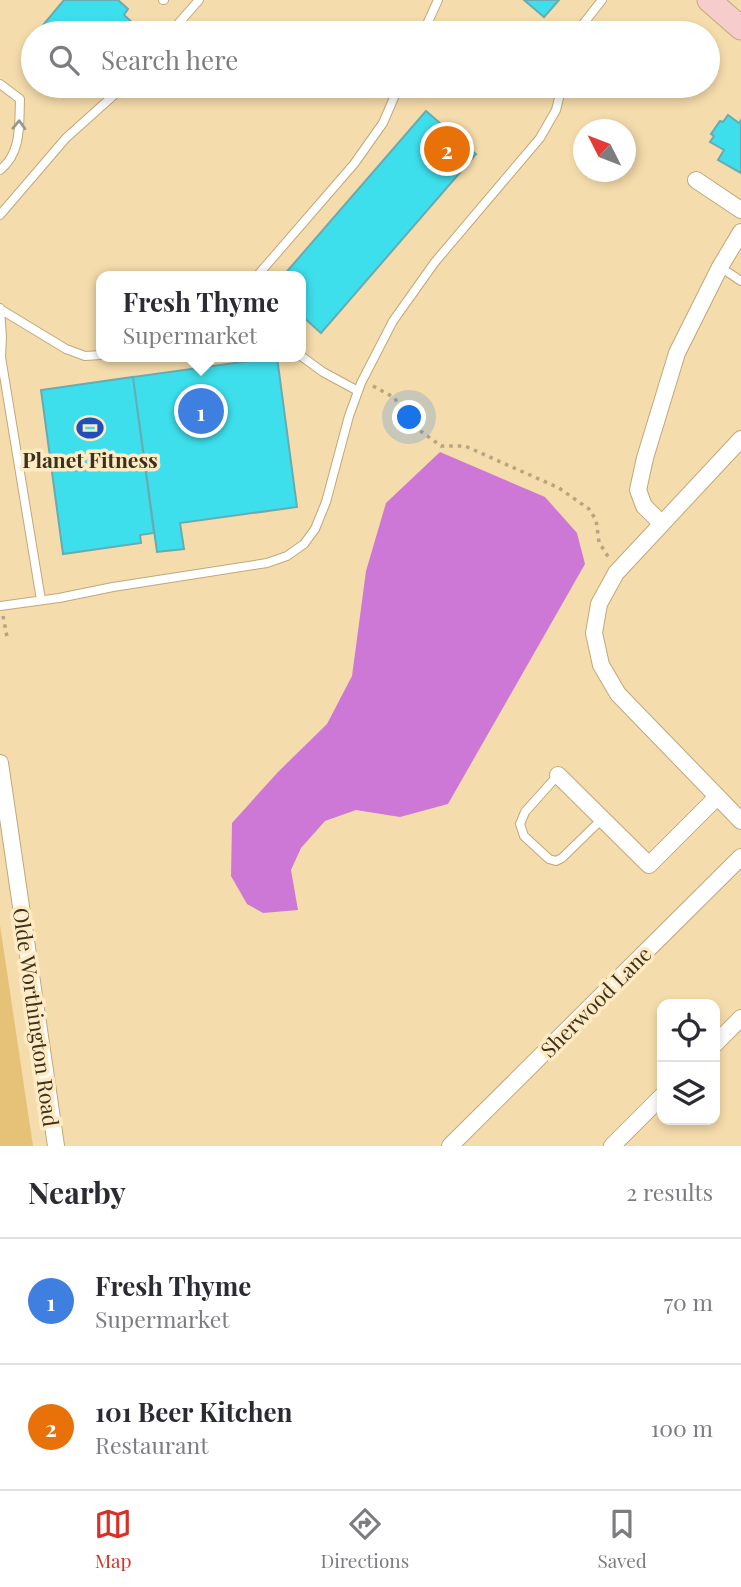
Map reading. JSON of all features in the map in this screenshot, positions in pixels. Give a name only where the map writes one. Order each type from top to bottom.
[{"type":"street","points":[[709,0],[741,28]]},
{"type":"street","points":[[696,180],[741,210]]},
{"type":"street","points":[[661,523],[644,506],[638,490],[645,458],[677,353],[741,232]]},
{"type":"street","points":[[741,439],[616,573],[599,604],[594,633],[601,664],[618,694],[741,821]]},
{"type":"street","name":"Olde Worthington Road","points":[[0,763],[56,1146]]},
{"type":"street","points":[[558,775],[649,865],[717,797]]},
{"type":"street","name":"Sherwood Lane","points":[[450,1146],[741,857]]},
{"type":"street","points":[[720,1039],[741,1018]]},
{"type":"street","points":[[612,1146],[657,1102]]},
{"type":"lane","points":[[181,21],[199,0]]},
{"type":"lane","points":[[428,21],[438,0]]},
{"type":"lane","points":[[585,21],[602,0]]},
{"type":"lane","points":[[0,84],[20,99],[18,142],[8,164],[0,170]]},
{"type":"lane","points":[[0,215],[66,138],[111,98]]},
{"type":"lane","points":[[261,271],[354,164],[383,123],[394,98]]},
{"type":"lane","points":[[0,606],[267,563],[287,556],[303,544],[315,529],[326,502],[358,391],[393,321],[435,262],[540,138],[556,110],[559,98]]},
{"type":"lane","points":[[720,268],[741,281]]},
{"type":"lane","points":[[0,309],[66,349],[85,356],[96,355]]},
{"type":"lane","points":[[0,309],[1,357],[41,600]]},
{"type":"lane","points":[[306,360],[358,391]]},
{"type":"lane","points":[[558,775],[524,812],[520,824],[524,836],[550,859],[556,861],[602,819]]},
{"type":"path","points":[[363,379],[395,398],[404,419],[441,446],[465,446],[559,488],[589,509],[596,520],[599,542],[607,555],[623,565]]},
{"type":"shaded area","points":[[440,452],[545,497],[577,533],[585,564],[448,804],[400,817],[356,810],[325,821],[301,848],[291,870],[298,910],[263,913],[247,904],[231,876],[232,823],[278,772],[327,724],[352,676],[366,571],[386,503]]},
{"type":"shaded area","points":[[0,925],[33,1146],[0,1146]]},
{"type":"building","points":[[64,0],[118,0],[128,9],[124,15],[131,21],[46,21]]},
{"type":"building","points":[[524,0],[559,0],[544,17]]},
{"type":"building","points":[[426,111],[476,154],[321,333],[306,320],[306,271],[287,271]]},
{"type":"building","points":[[728,115],[739,123],[741,120],[741,173],[718,160],[724,150],[710,142],[714,136],[711,134]]},
{"type":"building","points":[[241,362],[278,362],[297,507],[180,523],[184,549],[157,552],[133,377]]},
{"type":"building","points":[[133,377],[154,533],[140,535],[141,543],[63,554],[41,390]]},
{"type":"place","name":"101 Beer Kitchen","points":[[447,149]]},
{"type":"place","name":"Fresh Thyme","points":[[201,411]]},
{"type":"place","name":"Planet Fitness","points":[[90,428]]}]
